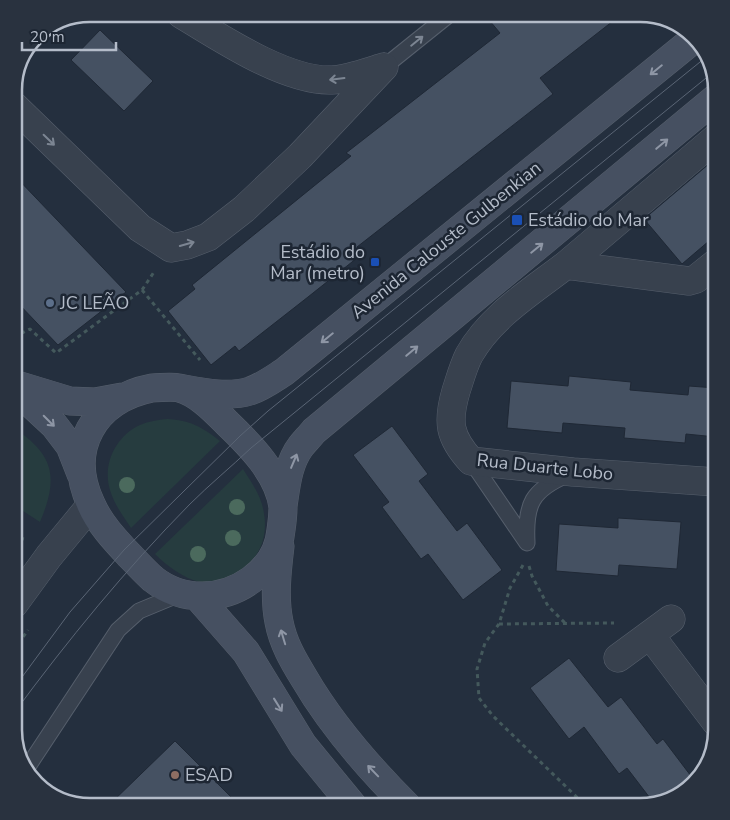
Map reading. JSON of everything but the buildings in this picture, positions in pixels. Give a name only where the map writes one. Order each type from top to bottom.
[{"type":"main road","name":"Avenida Calouste Gulbenkian","points":[[122,397],[152,388],[179,388],[224,394],[250,391],[284,372],[688,44]]},
{"type":"main road","points":[[399,798],[367,765],[316,700],[286,645],[276,607],[283,508],[292,461],[300,446],[314,431],[576,216],[708,105]]},
{"type":"main road","points":[[23,388],[70,401],[95,402],[122,397]]},
{"type":"main road","points":[[179,388],[208,405],[251,448],[273,479],[283,508]]},
{"type":"main road","points":[[23,395],[54,425],[70,446],[91,505],[111,534],[148,573],[168,588],[189,595],[212,596],[242,587],[268,565],[276,552],[280,539]]},
{"type":"main road","points":[[81,476],[81,460],[90,430],[98,417],[122,397]]},
{"type":"main road","points":[[189,595],[246,652],[303,745],[347,798]]},
{"type":"street","points":[[196,23],[270,64],[302,76],[330,80],[358,75],[384,67]]},
{"type":"street","points":[[23,115],[140,228],[171,248],[187,246],[208,237],[244,209],[300,156],[384,67]]},
{"type":"street","name":"Rua Duarte Lobo","points":[[708,145],[566,266],[492,323],[478,341],[462,371],[453,401],[451,427],[454,438],[471,461],[573,472],[708,481]]},
{"type":"street","points":[[566,266],[690,281],[696,279],[708,269]]},
{"type":"street","points":[[23,592],[49,556],[91,505]]},
{"type":"street","points":[[618,658],[660,627],[708,708]]},
{"type":"lane","points":[[384,67],[439,23]]},
{"type":"lane","points":[[471,461],[527,543],[526,523],[528,510],[533,498],[551,482],[573,472]]},
{"type":"lane","points":[[31,761],[118,630],[139,611],[189,595]]},
{"type":"path","points":[[23,332],[30,329],[56,353],[142,290],[171,248]]},
{"type":"path","points":[[142,290],[212,374],[224,394]]},
{"type":"path","points":[[565,623],[548,606],[532,576],[526,558],[510,588],[498,624],[485,642],[477,669],[480,698],[493,716],[578,798]]},
{"type":"path","points":[[498,624],[617,623],[634,627],[660,627]]},
{"type":"green space","points":[[167,419],[195,425],[220,441],[131,528],[116,505],[110,490],[108,470],[110,461],[118,444],[131,430],[140,425]]},
{"type":"green space","points":[[23,435],[38,448],[49,468],[50,492],[40,522],[23,511]]},
{"type":"green space","points":[[243,469],[259,496],[263,508],[265,531],[262,544],[256,555],[243,569],[227,578],[209,583],[187,578],[155,554]]},
{"type":"tram line","points":[[23,676],[70,612],[124,550],[240,436],[268,411],[700,62]]},
{"type":"tram line","points":[[23,701],[76,632],[120,580],[190,504],[251,448],[706,78]]},
{"type":"place","name":"Estádio do Mar","points":[[517,220]]},
{"type":"place","name":"Estádio do Mar (metro)","points":[[375,262]]},
{"type":"place","name":"JC LEÃO","points":[[50,303]]},
{"type":"place","name":"ESAD","points":[[175,775]]}]
